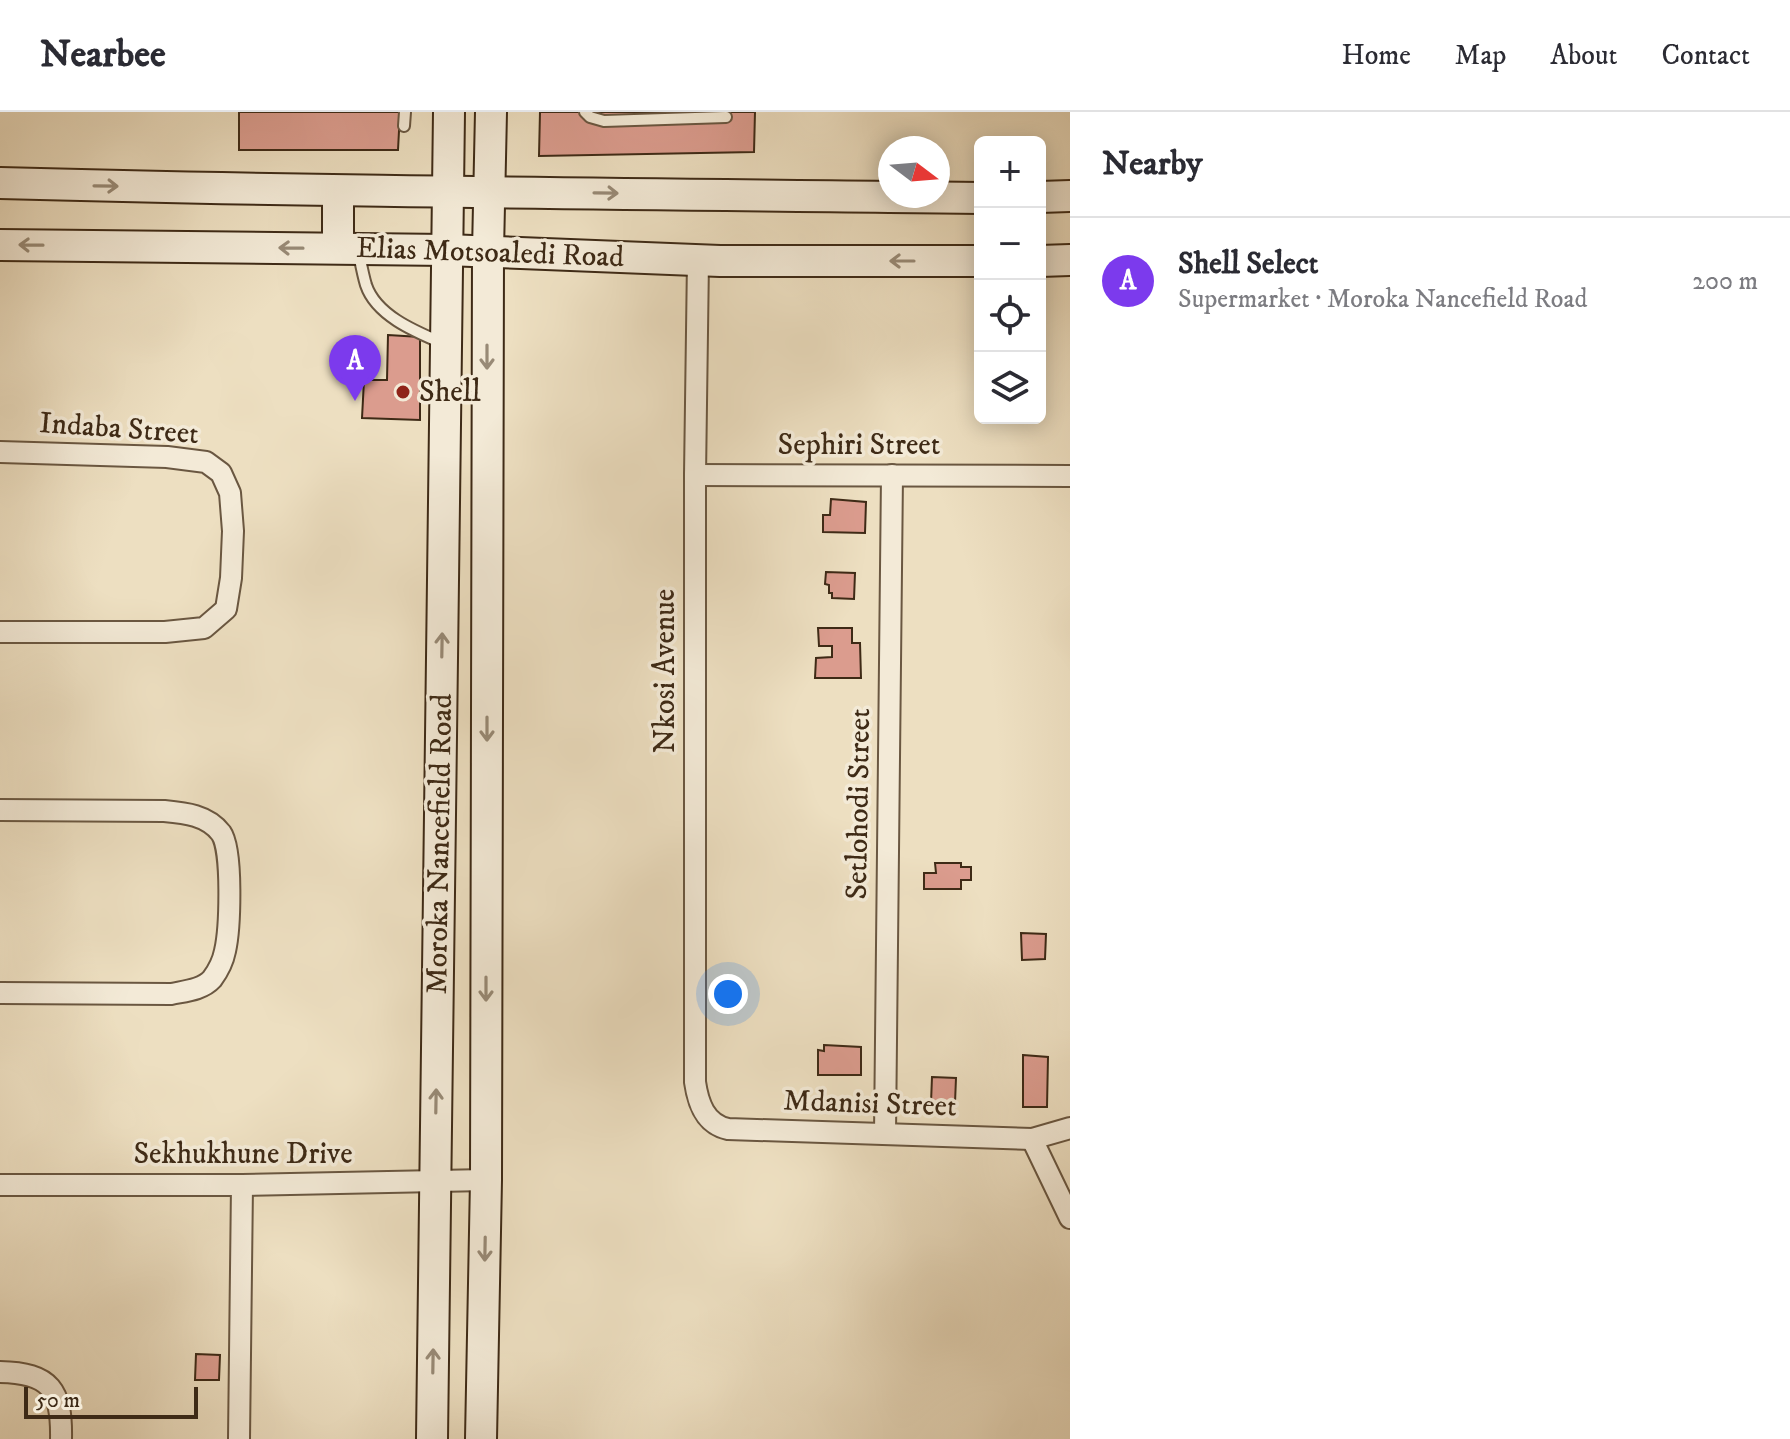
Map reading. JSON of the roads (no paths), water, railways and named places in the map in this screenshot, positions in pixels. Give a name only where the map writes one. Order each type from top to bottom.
[{"type":"main road","name":"Moroka Nancefield Road","points":[[432,1439],[449,112]]},
{"type":"main road","name":"Moroka Nancefield Road","points":[[481,1439],[486,1180],[487,442],[491,112]]},
{"type":"main road","name":"Elias Motsoaledi Road","points":[[0,183],[338,192],[974,198]]},
{"type":"main road","points":[[338,192],[348,248]]},
{"type":"main road","points":[[1046,197],[1070,196]]},
{"type":"main road","name":"Elias Motsoaledi Road","points":[[0,245],[447,250],[698,260],[974,261]]},
{"type":"main road","points":[[1046,261],[1070,260]]},
{"type":"main road","points":[[445,442],[487,442]]},
{"type":"street","name":"Nkosi Avenue","points":[[695,1082],[698,260]]},
{"type":"street","name":"Indaba Street","points":[[0,452],[167,457],[206,462],[221,473],[230,493],[233,531],[226,609],[204,628],[189,631],[0,632]]},
{"type":"street","name":"Sephiri Street","points":[[695,475],[1070,476]]},
{"type":"street","name":"Setlohodi Street","points":[[885,1134],[892,475]]},
{"type":"street","points":[[0,810],[164,811],[189,814],[208,821],[222,834],[228,853],[225,951],[210,982],[171,994],[0,993]]},
{"type":"street","name":"Mdanisi Street","points":[[695,1082],[703,1110],[722,1128],[1032,1139],[1070,1128]]},
{"type":"street","points":[[1032,1139],[1070,1218]]},
{"type":"street","name":"Sekhukhune Drive","points":[[0,1185],[242,1185],[486,1180]]},
{"type":"street","points":[[239,1439],[242,1185]]},
{"type":"street","points":[[0,1372],[23,1373],[49,1384],[62,1410],[61,1439]]},
{"type":"lane","points":[[404,126],[405,112]]},
{"type":"lane","points":[[585,112],[604,121],[726,117]]},
{"type":"lane","points":[[348,248],[375,301],[413,330],[446,345]]},
{"type":"place","name":"Shell","points":[[403,392]]},
{"type":"place","name":"Shell Select","points":[[355,401]]}]
